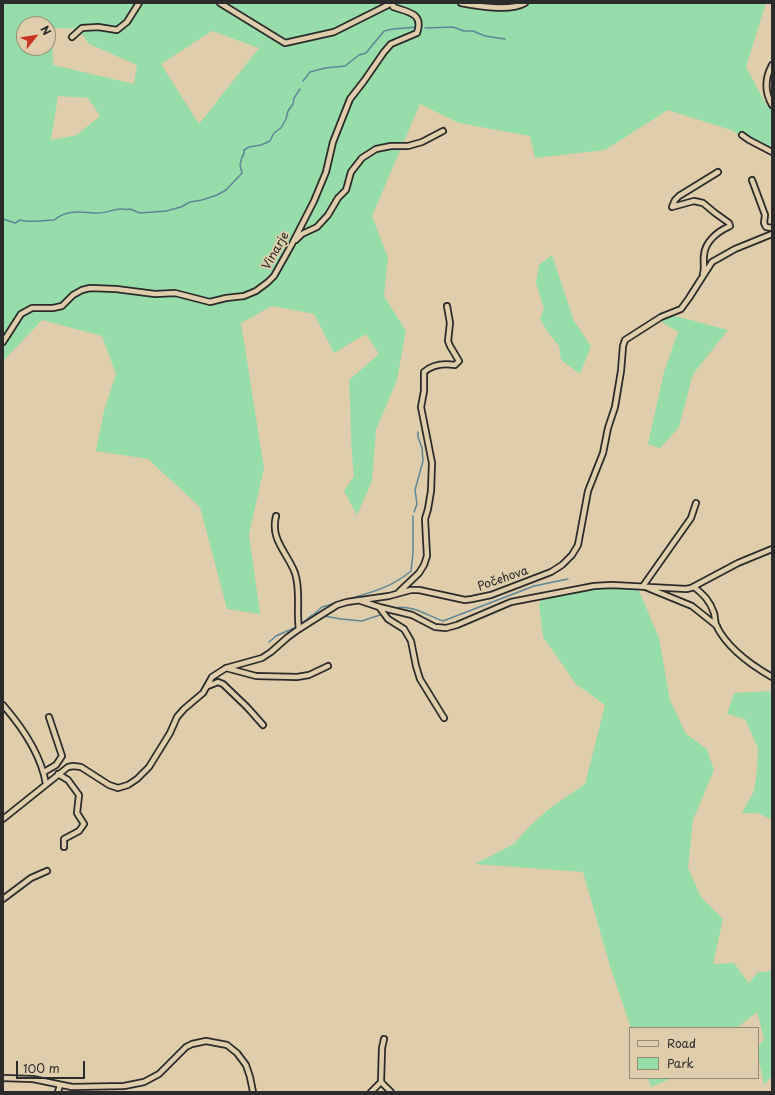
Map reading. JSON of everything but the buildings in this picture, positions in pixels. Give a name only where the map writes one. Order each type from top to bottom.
[{"type":"street","points":[[72,37],[82,28],[98,26],[117,30],[127,22],[139,3]]},
{"type":"street","points":[[220,3],[285,43],[334,32],[392,3]]},
{"type":"street","name":"Vinarje","points":[[3,342],[22,314],[32,308],[53,308],[62,306],[73,295],[90,288],[116,289],[156,294],[175,293],[210,302],[244,296],[256,291],[271,279],[292,244],[314,201],[326,172],[333,142],[350,99],[391,44],[417,34],[420,25],[418,19],[411,12],[392,7],[392,3]]},
{"type":"street","points":[[461,3],[474,6],[511,7],[524,3]]},
{"type":"street","points":[[772,65],[768,74],[766,88],[772,104]]},
{"type":"street","points":[[292,244],[302,234],[317,227],[328,215],[338,198],[349,186],[348,180],[351,172],[362,158],[376,149],[390,146],[408,146],[422,142],[443,131]]},
{"type":"street","points":[[742,134],[749,140],[772,152]]},
{"type":"street","name":"Počehova","points":[[700,280],[704,271],[704,253],[712,238],[718,232],[730,226],[729,223],[703,202],[694,201],[672,207],[674,200],[679,196],[718,172]]},
{"type":"street","points":[[752,180],[762,204],[764,223],[766,227],[772,228]]},
{"type":"street","name":"Počehova","points":[[226,668],[262,658],[298,629],[337,605],[411,590],[418,590],[465,600],[472,599],[498,593],[550,572],[562,565],[572,555],[578,545],[588,491],[603,453],[608,428],[615,407],[624,340],[661,316],[681,309],[712,262],[772,234]]},
{"type":"street","points":[[397,593],[419,573],[427,556],[425,519],[428,508],[432,463],[421,407],[424,391],[424,372],[438,364],[455,365],[459,360],[448,341],[450,323],[446,306]]},
{"type":"street","points":[[696,503],[691,518],[643,586],[692,606],[717,626]]},
{"type":"street","points":[[276,516],[276,538],[289,560],[296,580],[298,594],[298,629]]},
{"type":"street","name":"Počehova","points":[[359,600],[379,607],[412,615],[435,626],[446,628],[457,625],[510,602],[594,586],[643,586],[686,589],[738,563],[772,549]]},
{"type":"street","points":[[694,586],[705,595],[710,604],[717,626],[729,644],[743,658],[772,677]]},
{"type":"street","points":[[379,607],[388,619],[404,629],[407,634],[411,641],[420,679],[444,718]]},
{"type":"street","points":[[45,777],[58,774],[68,767],[73,766],[81,767],[109,785],[118,788],[128,785],[137,779],[149,767],[170,732],[177,716],[199,697],[208,686],[212,677],[226,668],[256,676],[292,677],[305,676],[328,666]]},
{"type":"street","points":[[208,686],[218,682],[223,684],[263,724]]},
{"type":"street","points":[[3,705],[23,730],[33,747],[45,777]]},
{"type":"street","points":[[3,819],[60,761],[62,756],[49,717]]},
{"type":"street","points":[[58,774],[68,780],[79,795],[77,813],[84,824],[81,829],[64,840],[64,847]]},
{"type":"street","points":[[3,900],[31,878],[47,871]]},
{"type":"street","points":[[371,1092],[381,1082],[382,1048],[384,1040]]},
{"type":"street","points":[[3,1078],[33,1079],[72,1087],[124,1086],[144,1082],[159,1074],[186,1047],[192,1044],[206,1042],[227,1045],[237,1053],[246,1065],[253,1092]]},
{"type":"street","points":[[381,1082],[391,1092]]},
{"type":"street","points":[[58,1092],[60,1085]]},
{"type":"green space","points":[[3,3],[766,3],[746,67],[767,106],[772,105],[772,155],[731,130],[668,110],[605,150],[535,158],[530,136],[459,123],[420,104],[372,216],[388,258],[384,296],[406,331],[397,380],[376,430],[372,481],[357,515],[344,491],[354,476],[349,380],[379,354],[366,334],[334,353],[314,314],[272,306],[241,323],[264,468],[249,534],[260,614],[227,609],[200,507],[148,459],[96,451],[104,411],[116,374],[102,336],[42,320],[3,361]],"holes":[[[16,16],[56,16],[56,28],[78,29],[89,44],[137,65],[134,84],[53,65],[53,56],[16,56]],[[212,31],[259,48],[199,124],[161,64]],[[58,96],[88,98],[100,116],[77,135],[51,140]]]},
{"type":"green space","points":[[552,255],[574,321],[591,346],[580,374],[561,360],[559,346],[540,319],[544,309],[536,283],[539,265]]},
{"type":"green space","points":[[660,312],[728,330],[693,374],[679,427],[660,448],[648,444],[664,372],[678,332],[659,320]]},
{"type":"green space","points":[[592,585],[637,586],[659,638],[670,700],[686,734],[707,749],[714,770],[693,820],[688,868],[701,897],[723,919],[713,964],[734,963],[749,983],[758,972],[772,971],[772,1074],[764,1085],[759,1060],[759,1046],[764,1039],[757,1012],[738,1027],[631,1027],[610,966],[583,872],[475,864],[514,844],[527,829],[550,808],[585,784],[605,705],[576,684],[543,637],[539,605],[542,595]]},
{"type":"green space","points":[[769,691],[772,694],[772,820],[758,813],[742,813],[754,791],[758,748],[745,719],[727,714],[734,693]]},
{"type":"green space","points":[[648,1079],[670,1079],[651,1087]]},
{"type":"waterway","points":[[303,81],[310,72],[325,68],[345,66],[359,55],[366,53],[384,31],[418,27]]},
{"type":"waterway","points":[[425,28],[453,27],[464,31],[473,31],[485,36],[505,39]]},
{"type":"waterway","points":[[3,219],[15,223],[20,220],[54,220],[65,214],[76,212],[102,213],[121,209],[130,209],[140,213],[166,211],[181,207],[190,202],[217,195],[226,190],[242,173],[240,165],[244,150],[270,141],[274,133],[281,128],[288,111],[293,104],[294,98],[300,89]]},
{"type":"waterway","points":[[414,512],[417,504],[415,490],[423,461],[422,448],[418,437],[418,432]]},
{"type":"waterway","points":[[345,600],[388,586],[411,571],[413,553],[413,516]]},
{"type":"waterway","points":[[395,608],[401,607],[413,609],[443,621],[534,586],[568,579]]},
{"type":"waterway","points":[[314,614],[322,607],[336,603]]},
{"type":"waterway","points":[[386,613],[392,613]]},
{"type":"waterway","points":[[300,625],[312,615],[318,614]]},
{"type":"waterway","points":[[324,616],[362,621],[380,615]]},
{"type":"waterway","points":[[269,642],[276,636],[294,628]]}]
